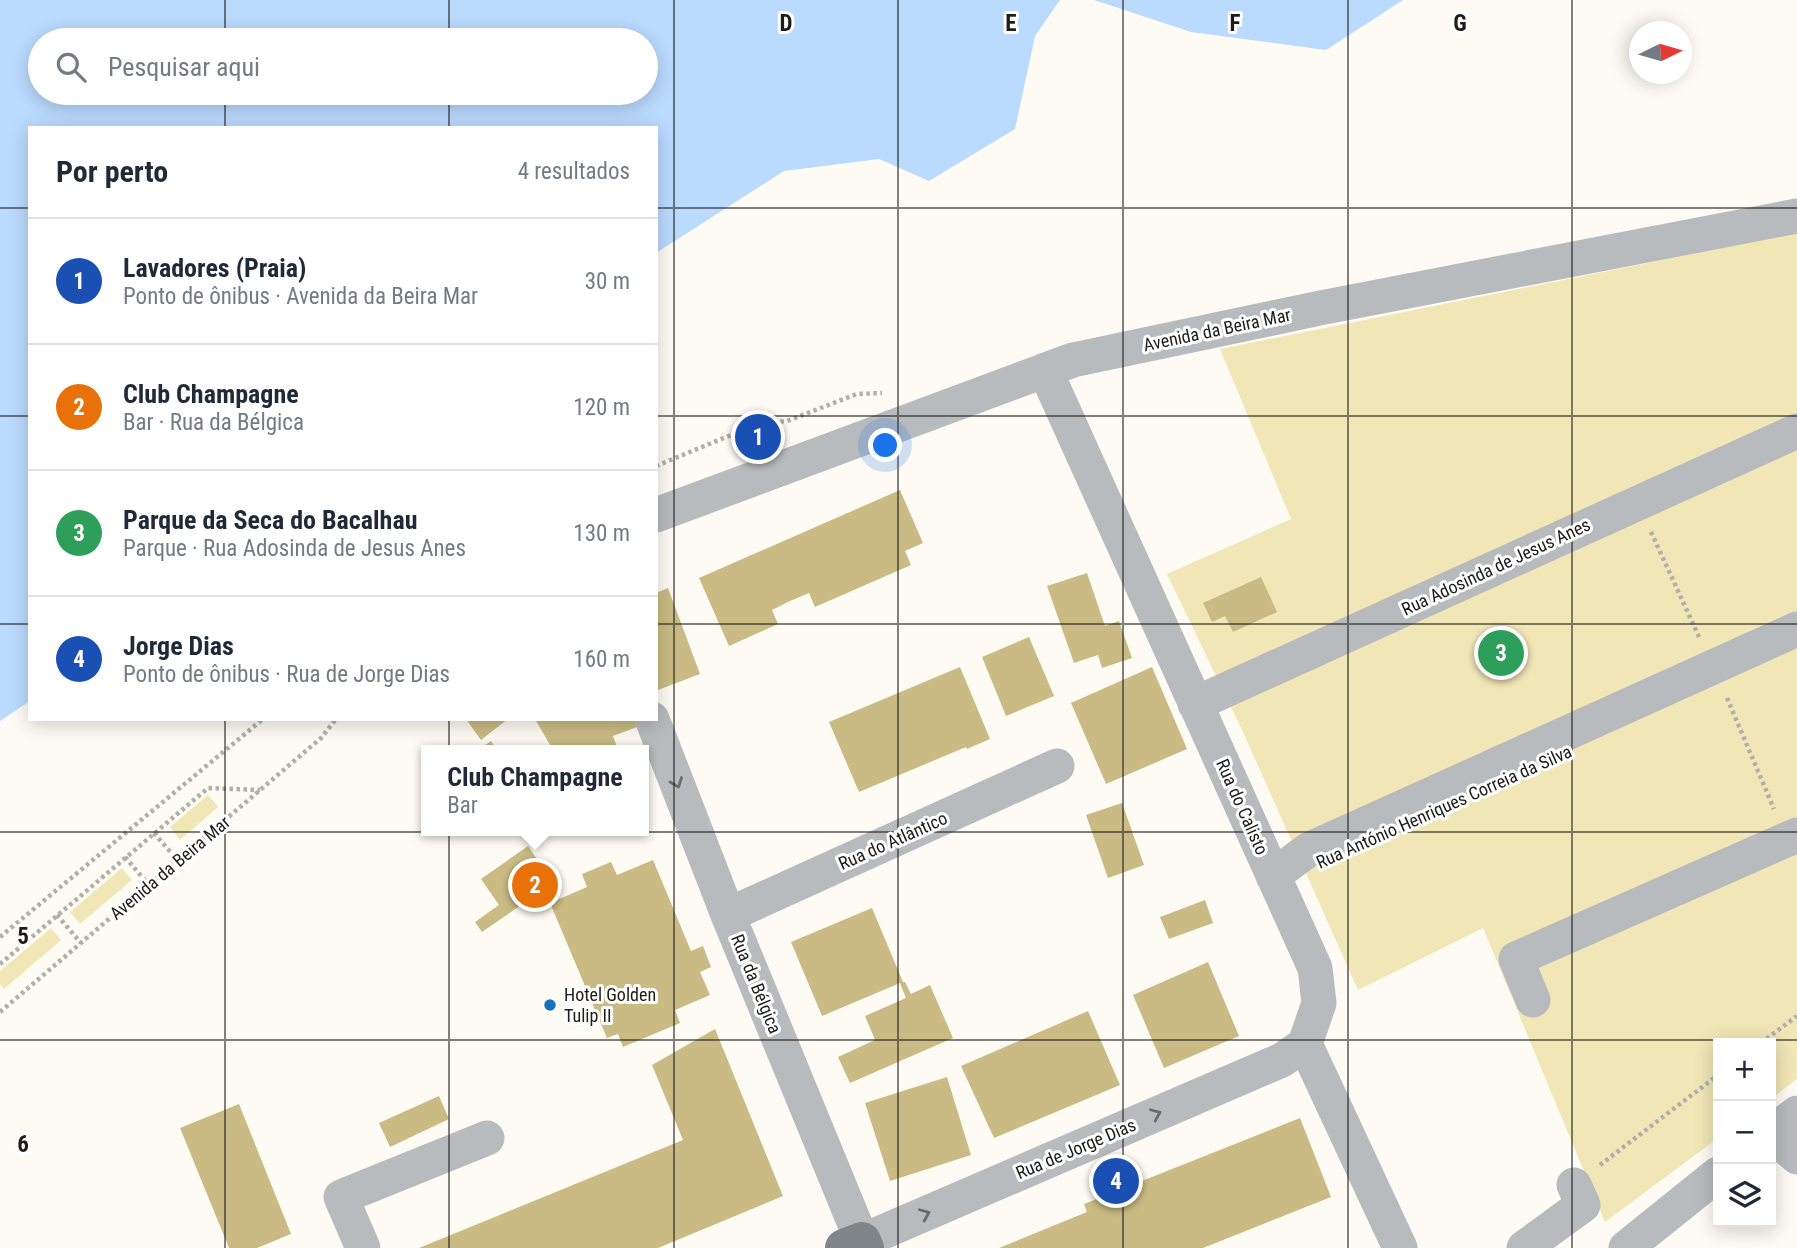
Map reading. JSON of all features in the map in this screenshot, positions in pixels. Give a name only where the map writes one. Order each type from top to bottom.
[{"type":"street","name":"Avenida da Beira Mar","points":[[658,514],[1073,360],[1320,308],[1797,216]]},
{"type":"street","name":"Rua do Calisto","points":[[1045,370],[1315,968],[1319,1003],[1305,1044]]},
{"type":"street","name":"Rua Adosinda de Jesus Anes","points":[[1195,705],[1797,430]]},
{"type":"street","name":"Rua António Henriques Correia da Silva","points":[[1273,876],[1308,850],[1797,629]]},
{"type":"street","name":"Rua António Henriques Correia da Silva","points":[[1273,876],[1315,866],[1797,648]]},
{"type":"street","name":"Rua da Bélgica","points":[[653,721],[857,1245]]},
{"type":"street","name":"Rua do Atlântico","points":[[728,915],[1057,766]]},
{"type":"street","points":[[1533,1000],[1516,959],[1797,835]]},
{"type":"street","points":[[1305,1044],[1400,1248]]},
{"type":"street","name":"Rua de Jorge Dias","points":[[857,1245],[1282,1060],[1305,1044]]},
{"type":"street","points":[[1776,1129],[1797,1113]]},
{"type":"street","points":[[363,1248],[341,1197],[487,1138]]},
{"type":"street","points":[[1776,1138],[1797,1157]]},
{"type":"street","points":[[1626,1248],[1713,1178]]},
{"type":"street","points":[[1524,1248],[1583,1205],[1574,1185]]},
{"type":"path","points":[[0,937],[261,721]]},
{"type":"path","name":"Avenida da Beira Mar","points":[[1,1011],[321,738],[334,721]]},
{"type":"path","points":[[0,964],[208,788],[261,790]]},
{"type":"path","points":[[154,833],[178,861]]},
{"type":"path","points":[[125,858],[149,885]]},
{"type":"path","points":[[57,915],[81,943]]},
{"type":"path","points":[[1767,1038],[1797,1016]]},
{"type":"path","points":[[1574,1185],[1713,1079]]},
{"type":"shaded area","points":[[1797,233],[1797,1079],[1776,1095],[1776,1038],[1713,1038],[1713,1142],[1605,1222],[1483,928],[1358,990],[1243,732],[1167,574],[1291,519],[1220,349]]},
{"type":"shaded area","points":[[208,795],[218,807],[180,840],[170,827]]},
{"type":"shaded area","points":[[122,868],[132,880],[80,924],[70,912]]},
{"type":"shaded area","points":[[51,928],[61,940],[4,989],[0,984],[0,971]]},
{"type":"water","points":[[0,0],[1060,0],[1035,36],[1015,129],[929,181],[879,159],[784,171],[658,252],[658,126],[28,126],[28,702],[0,721]]},
{"type":"water","points":[[1094,0],[1403,0],[1326,50],[1191,32]]},
{"type":"building","points":[[900,490],[923,543],[905,551],[911,565],[815,607],[809,593],[790,601],[772,610],[778,624],[729,646],[699,578]]},
{"type":"building","points":[[1087,573],[1105,626],[1119,621],[1132,658],[1102,668],[1098,655],[1074,663],[1047,586]]},
{"type":"building","points":[[1261,577],[1277,612],[1233,632],[1225,616],[1212,622],[1203,603]]},
{"type":"building","points":[[668,588],[700,674],[658,690],[658,592]]},
{"type":"building","points":[[1029,637],[1054,696],[1006,716],[982,657]]},
{"type":"building","points":[[960,667],[990,739],[859,792],[829,722]]},
{"type":"building","points":[[1152,667],[1187,749],[1106,784],[1071,703]]},
{"type":"building","points":[[467,721],[505,721],[481,740]]},
{"type":"building","points":[[536,721],[635,721],[637,727],[613,736],[616,745],[550,745]]},
{"type":"building","points":[[1122,803],[1144,865],[1108,878],[1086,815]]},
{"type":"building","points":[[528,846],[553,883],[482,932],[475,922],[499,905],[481,879]]},
{"type":"building","points":[[653,860],[691,951],[703,946],[711,967],[700,972],[710,995],[675,1010],[680,1023],[623,1047],[618,1034],[607,1038],[550,903],[587,887],[582,874],[611,862],[617,875]]},
{"type":"building","points":[[1205,900],[1213,923],[1169,939],[1160,917]]},
{"type":"building","points":[[872,908],[903,982],[911,994],[930,985],[953,1038],[850,1083],[838,1057],[875,1040],[865,1016],[906,998],[900,983],[822,1016],[791,942]]},
{"type":"building","points":[[1208,962],[1239,1036],[1164,1068],[1133,995]]},
{"type":"building","points":[[1088,1011],[1120,1085],[994,1138],[961,1066]]},
{"type":"building","points":[[715,1029],[783,1196],[658,1248],[419,1248],[683,1140],[652,1065]]},
{"type":"building","points":[[947,1077],[971,1155],[890,1181],[865,1103]]},
{"type":"building","points":[[439,1096],[449,1119],[390,1147],[379,1123]]},
{"type":"building","points":[[239,1104],[291,1234],[257,1248],[229,1248],[180,1128]]},
{"type":"building","points":[[1300,1118],[1331,1197],[1203,1248],[999,1248],[1087,1212],[1084,1204]]},
{"type":"place","name":"Lavadores (Praia)","points":[[758,437]]},
{"type":"place","name":"Parque da Seca do Bacalhau","points":[[1501,653]]},
{"type":"place","name":"Club Champagne","points":[[535,885]]},
{"type":"place","name":"Hotel Golden Tulip II","points":[[550,1005]]},
{"type":"place","name":"Jorge Dias","points":[[1116,1181]]}]
